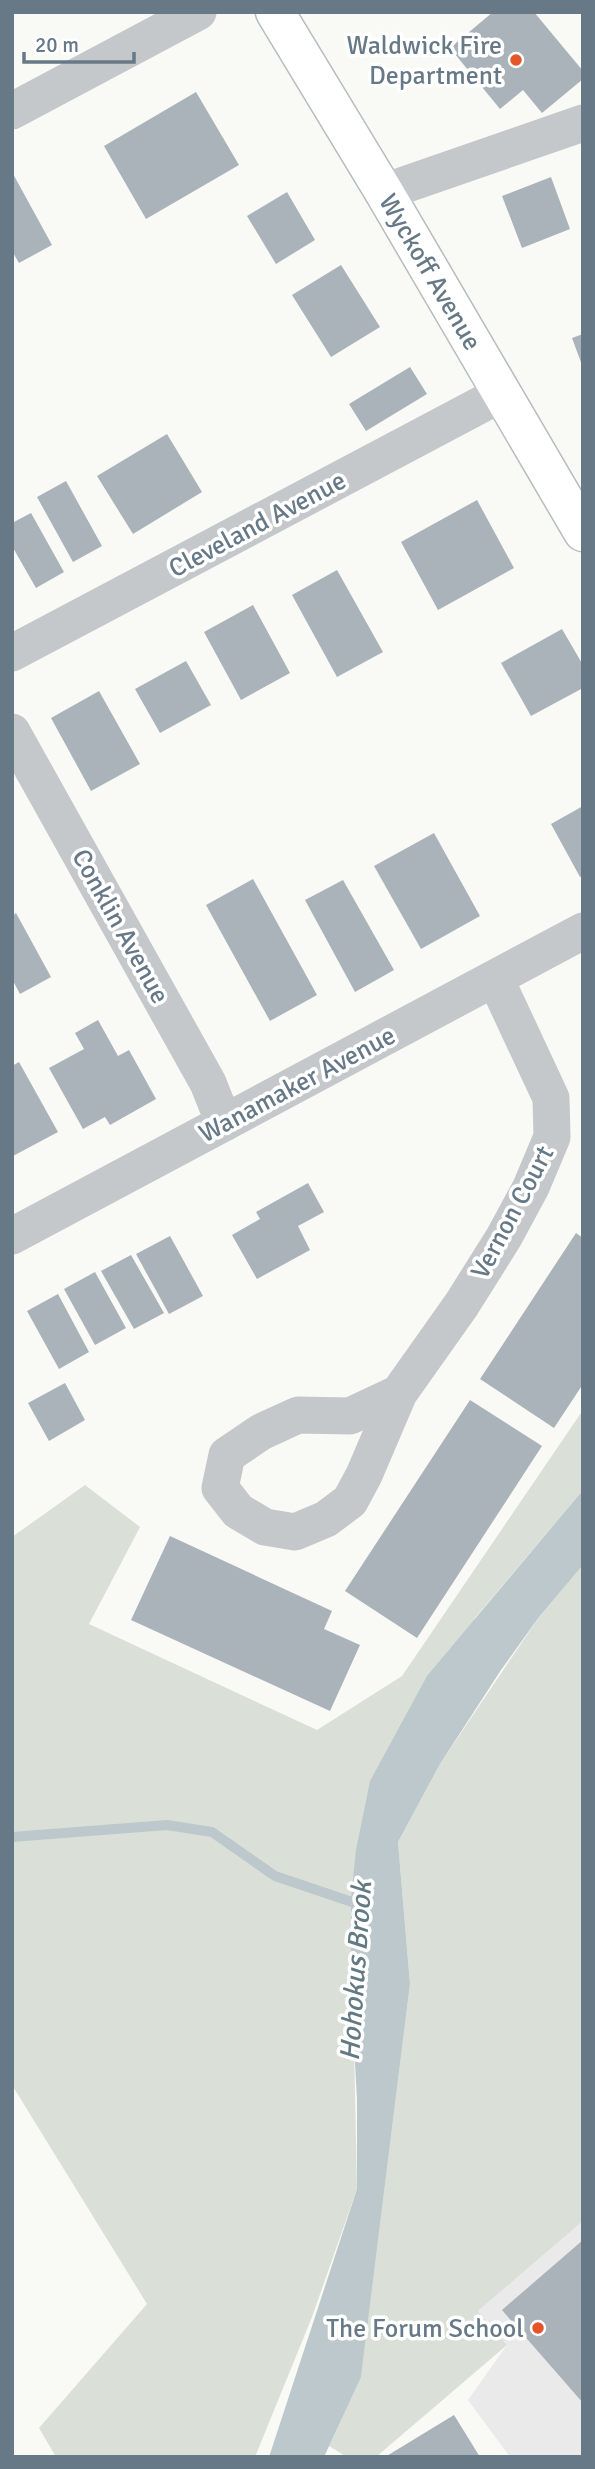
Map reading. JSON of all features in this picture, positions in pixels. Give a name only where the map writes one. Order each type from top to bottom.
[{"type":"main road","name":"Wyckoff Avenue","points":[[281,14],[583,532]]},
{"type":"street","points":[[12,111],[198,12]]},
{"type":"street","points":[[384,192],[583,123]]},
{"type":"street","name":"Cleveland Avenue","points":[[12,653],[501,394]]},
{"type":"street","name":"Conklin Avenue","points":[[12,732],[208,1083],[225,1123]]},
{"type":"street","name":"Wanamaker Avenue","points":[[12,1236],[583,931]]},
{"type":"street","name":"Vernon Court","points":[[400,1393],[350,1416],[298,1415],[261,1432],[227,1455],[220,1488],[237,1511],[265,1528],[295,1532],[326,1519],[350,1501],[400,1393],[463,1304],[531,1187],[552,1137],[551,1098],[495,978]]},
{"type":"shaded area","points":[[583,1410],[583,1490],[475,1618],[351,1898],[357,2189],[312,2317],[255,2457],[56,2457],[39,2428],[147,2304],[12,2085],[12,1537],[85,1485],[140,1527],[89,1624],[317,1730],[402,1676]]},
{"type":"shaded area","points":[[583,1565],[583,2221],[478,2311],[507,2345],[376,2457],[347,2457],[329,2446],[361,2376],[410,1984],[398,1842],[440,1764],[539,1617]]},
{"type":"shaded area","name":"The Forum School","points":[[583,2221],[583,2457],[510,2457],[468,2400],[507,2345],[478,2311]]},
{"type":"water","name":"Hohokus Brook","points":[[583,1490],[583,1565],[539,1617],[501,1670],[440,1764],[398,1842],[410,1984],[361,2377],[324,2457],[269,2457],[357,2189],[351,1898],[356,1850],[370,1781],[427,1676]]},
{"type":"building","name":"Waldwick Fire Department","points":[[493,12],[534,12],[583,71],[583,79],[542,113],[523,90],[500,109],[450,48]]},
{"type":"building","points":[[196,92],[239,165],[146,219],[104,146]]},
{"type":"building","points":[[12,172],[52,245],[19,263],[12,251]]},
{"type":"building","points":[[551,177],[570,229],[522,248],[502,196]]},
{"type":"building","points":[[287,192],[315,240],[276,264],[247,216]]},
{"type":"building","points":[[341,265],[380,327],[331,357],[292,295]]},
{"type":"building","points":[[583,334],[583,365],[582,365],[572,338]]},
{"type":"building","points":[[410,367],[427,394],[366,431],[349,404]]},
{"type":"building","points":[[167,434],[202,492],[133,534],[97,476]]},
{"type":"building","points":[[66,481],[102,546],[73,562],[37,497]]},
{"type":"building","points":[[477,500],[514,568],[438,610],[401,542]]},
{"type":"building","points":[[31,513],[64,572],[36,588],[12,546],[12,523]]},
{"type":"building","points":[[337,570],[383,652],[337,677],[292,595]]},
{"type":"building","points":[[253,605],[290,673],[241,700],[204,632]]},
{"type":"building","points":[[562,629],[583,665],[583,688],[531,716],[501,663]]},
{"type":"building","points":[[186,661],[211,705],[160,733],[135,689]]},
{"type":"building","points":[[99,691],[140,764],[91,791],[51,718]]},
{"type":"building","points":[[583,806],[583,876],[580,877],[551,824]]},
{"type":"building","points":[[434,833],[480,916],[421,949],[374,866]]},
{"type":"building","points":[[253,879],[317,995],[270,1021],[206,905]]},
{"type":"building","points":[[343,880],[394,970],[355,992],[305,900]]},
{"type":"building","points":[[16,913],[51,977],[20,994],[12,979],[12,916]]},
{"type":"building","points":[[98,1020],[118,1056],[129,1050],[156,1099],[110,1125],[105,1117],[83,1129],[49,1068],[84,1049],[75,1033]]},
{"type":"building","points":[[19,1062],[58,1132],[13,1156],[12,1066]]},
{"type":"building","points":[[308,1183],[324,1212],[298,1226],[310,1250],[257,1279],[232,1235],[260,1219],[256,1212]]},
{"type":"building","points":[[576,1233],[583,1238],[583,1384],[554,1428],[480,1379]]},
{"type":"building","points":[[170,1236],[203,1296],[169,1314],[136,1254]]},
{"type":"building","points":[[131,1255],[164,1313],[134,1329],[101,1271]]},
{"type":"building","points":[[95,1272],[126,1328],[95,1345],[64,1289]]},
{"type":"building","points":[[58,1294],[89,1352],[59,1369],[27,1311]]},
{"type":"building","points":[[65,1383],[85,1420],[49,1441],[28,1403]]},
{"type":"building","points":[[470,1400],[542,1446],[417,1638],[345,1591]]},
{"type":"building","points":[[170,1536],[332,1611],[324,1629],[360,1645],[330,1711],[131,1620]]},
{"type":"building","points":[[583,2240],[583,2403],[502,2310]]},
{"type":"building","points":[[454,2415],[480,2457],[385,2457]]},
{"type":"waterway","name":"Hohokus Brook","points":[[12,1837],[167,1825],[212,1832],[275,1876],[364,1906]]},
{"type":"place","name":"Waldwick Fire Department","points":[[516,60]]},
{"type":"place","name":"The Forum School","points":[[538,2328]]}]
